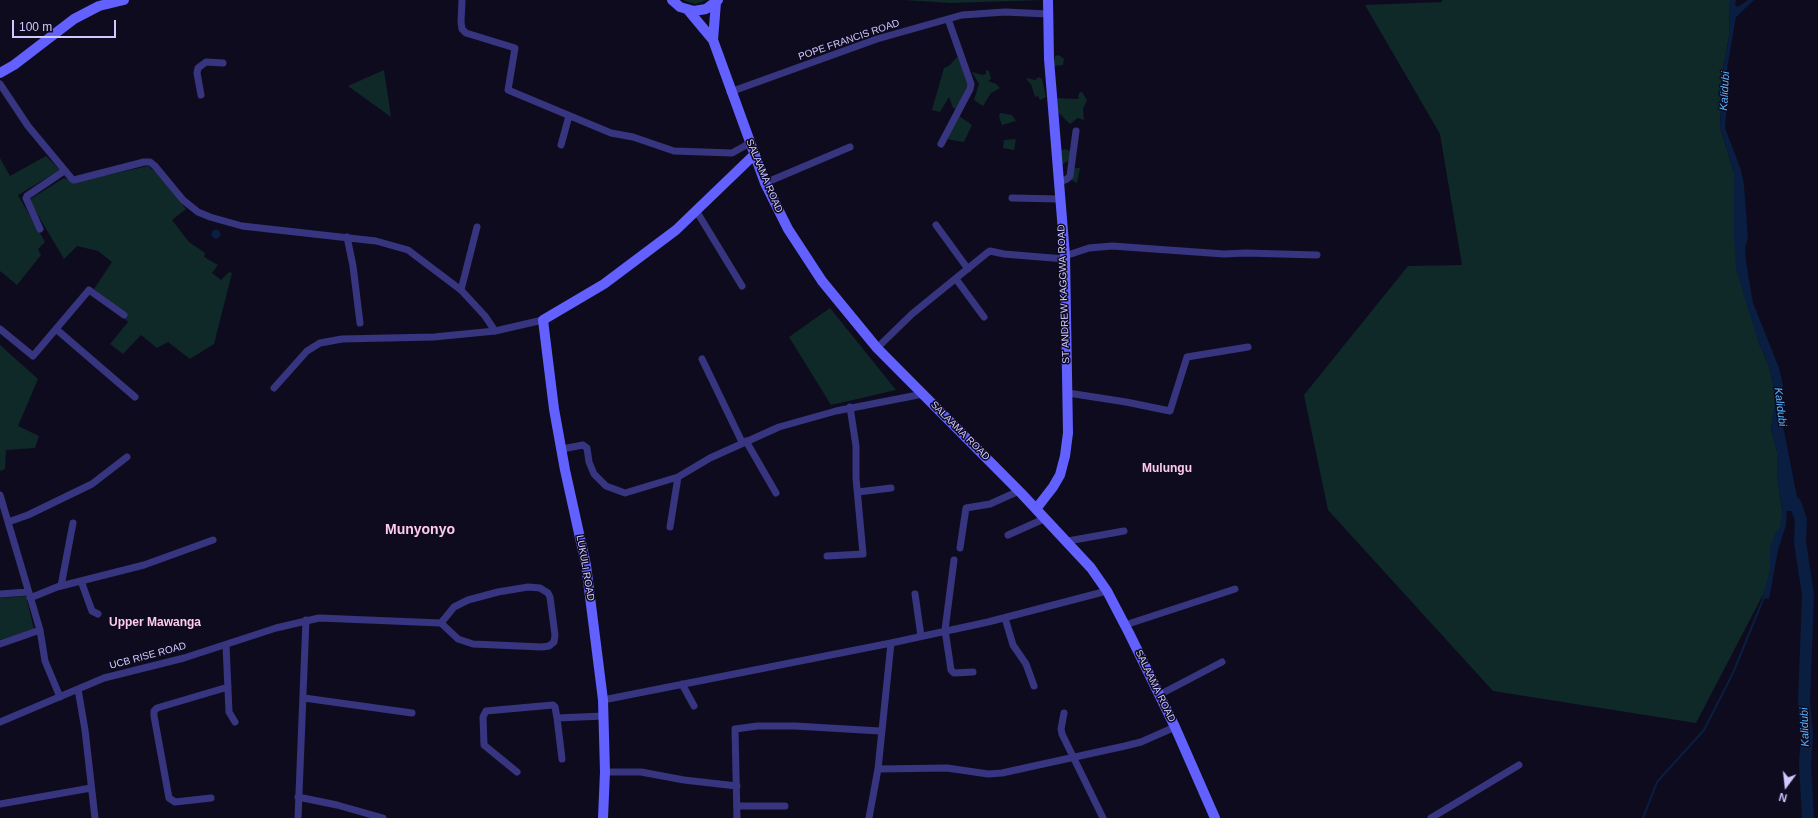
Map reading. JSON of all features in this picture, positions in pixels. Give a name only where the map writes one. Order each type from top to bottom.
[{"type":"street","points":[[0,73],[14,65],[74,19],[99,6],[124,0]]},
{"type":"street","points":[[462,0],[461,22],[462,29],[466,33],[515,48],[508,90],[611,133],[633,137],[674,150],[732,153],[750,143]]},
{"type":"street","name":"SALAAMA ROAD","points":[[672,0],[680,7],[688,10],[713,40]]},
{"type":"street","points":[[688,10],[706,9],[717,1]]},
{"type":"street","name":"SALAAMA ROAD","points":[[717,1],[713,20],[713,40],[730,92],[765,183],[788,229],[805,257],[838,303],[877,348],[1046,518],[1091,568],[1107,591],[1125,625],[1175,727],[1216,818]]},
{"type":"street","name":"POPE FRANCIS ROAD","points":[[730,92],[877,39],[948,19],[977,12],[1048,6]]},
{"type":"street","name":"ST ANDREW KAGGWA ROAD","points":[[1036,509],[1054,487],[1063,465],[1067,445],[1068,393],[1065,258],[1048,60],[1048,6]]},
{"type":"street","points":[[941,144],[971,84],[948,19]]},
{"type":"street","points":[[201,95],[197,73],[198,68],[206,62],[223,63]]},
{"type":"street","points":[[0,84],[28,126],[64,171],[74,180],[144,162],[150,162],[183,200],[198,212],[210,218],[242,226],[376,241],[412,251],[462,290],[485,316],[495,332]]},
{"type":"street","points":[[561,145],[569,116]]},
{"type":"street","points":[[1058,183],[1070,176],[1076,131]]},
{"type":"street","points":[[765,183],[850,147]]},
{"type":"street","points":[[274,388],[307,351],[320,343],[342,339],[434,337],[495,332],[543,320],[604,284],[676,230],[697,212],[754,154]]},
{"type":"street","points":[[40,229],[26,196],[64,171]]},
{"type":"street","points":[[1012,198],[1060,199]]},
{"type":"street","points":[[697,212],[742,286]]},
{"type":"street","points":[[936,225],[968,268]]},
{"type":"street","points":[[462,290],[477,227]]},
{"type":"street","points":[[347,237],[353,266],[360,323]]},
{"type":"street","points":[[877,348],[912,314],[990,251],[1004,254],[1065,258],[1089,248],[1112,246],[1218,254],[1317,255]]},
{"type":"street","points":[[956,279],[984,317]]},
{"type":"street","points":[[0,329],[33,356],[89,290],[124,315]]},
{"type":"street","name":"LUKULI ROAD","points":[[543,320],[554,409],[565,470],[586,565],[603,700],[605,772],[603,818]]},
{"type":"street","points":[[56,329],[135,396]]},
{"type":"street","points":[[1068,393],[1126,402],[1170,411],[1187,356],[1248,347]]},
{"type":"street","points":[[702,359],[744,442],[776,493]]},
{"type":"street","points":[[562,449],[579,444],[583,445],[587,448],[589,462],[594,474],[606,486],[625,493],[678,477],[710,458],[779,427],[850,408],[923,394]]},
{"type":"street","points":[[827,556],[863,554],[856,446],[850,408]]},
{"type":"street","points":[[8,522],[28,515],[92,484],[127,458]]},
{"type":"street","points":[[670,527],[678,477]]},
{"type":"street","points":[[858,492],[891,488]]},
{"type":"street","points":[[960,548],[966,508],[990,504],[1019,491]]},
{"type":"street","points":[[0,495],[40,630],[45,661],[60,697]]},
{"type":"street","points":[[1008,535],[1046,518]]},
{"type":"street","points":[[61,586],[73,523]]},
{"type":"street","points":[[1068,541],[1124,531]]},
{"type":"street","points":[[0,594],[29,595],[144,565],[213,540]]},
{"type":"street","points":[[954,560],[946,630],[951,670],[954,673],[973,672]]},
{"type":"street","points":[[81,581],[92,611],[98,614]]},
{"type":"street","points":[[528,587],[540,588],[548,593],[550,597],[555,635],[554,642],[549,646],[542,647],[473,644],[458,639],[441,623],[454,607],[468,600],[498,592],[528,587]]},
{"type":"street","points":[[1125,625],[1235,589]]},
{"type":"street","points":[[603,700],[891,643],[1005,618],[1107,591]]},
{"type":"street","points":[[915,594],[921,636]]},
{"type":"street","name":"UCB RISE ROAD","points":[[0,722],[104,678],[184,658],[306,620],[326,618],[441,623]]},
{"type":"street","points":[[1005,618],[1013,645],[1026,664],[1034,686]]},
{"type":"street","points":[[298,818],[306,620]]},
{"type":"street","points":[[0,644],[40,630]]},
{"type":"street","points":[[870,818],[878,769],[880,731],[891,643]]},
{"type":"street","points":[[226,645],[229,712],[235,722]]},
{"type":"street","points":[[1159,695],[1222,662]]},
{"type":"street","points":[[682,684],[694,706]]},
{"type":"street","points":[[211,798],[175,802],[169,798],[154,711],[156,708],[228,686]]},
{"type":"street","points":[[78,689],[86,730],[95,818]]},
{"type":"street","points":[[304,698],[412,713]]},
{"type":"street","points":[[517,772],[484,745],[484,713],[555,706],[562,759]]},
{"type":"street","points":[[1064,713],[1061,729],[1062,734],[1075,757],[1103,818]]},
{"type":"street","points":[[557,718],[604,716]]},
{"type":"street","points":[[737,818],[735,729],[758,726],[795,726],[880,731]]},
{"type":"street","points":[[878,769],[947,768],[990,774],[1141,742],[1175,727]]},
{"type":"street","points":[[1431,818],[1519,765]]},
{"type":"street","points":[[605,772],[641,772],[684,780],[737,786]]},
{"type":"street","points":[[0,804],[91,788]]},
{"type":"street","points":[[298,797],[338,805],[383,818]]},
{"type":"street","points":[[737,806],[785,806]]},
{"type":"green space","points":[[683,0],[707,0],[695,4]]},
{"type":"green space","points":[[904,0],[1042,0],[951,3]]},
{"type":"green space","points":[[1442,0],[1730,0],[1729,36],[1723,69],[1720,127],[1734,173],[1735,194],[1758,341],[1769,366],[1776,398],[1771,428],[1777,451],[1777,475],[1783,517],[1780,523],[1782,527],[1770,548],[1770,570],[1767,587],[1696,723],[1493,691],[1328,510],[1304,395],[1408,266],[1462,265],[1440,134],[1365,5],[1442,2]]},
{"type":"green space","points":[[1059,55],[1064,59],[1063,65],[1053,66],[1055,56]]},
{"type":"green space","points":[[957,57],[971,84],[959,110],[953,108],[949,97],[940,112],[932,110],[944,68],[949,66]]},
{"type":"green space","points":[[384,70],[391,117],[348,86]]},
{"type":"green space","points":[[986,70],[989,71],[991,79],[988,81],[996,84],[1000,88],[991,93],[983,106],[974,100],[979,84],[972,72],[983,75],[986,74]]},
{"type":"green space","points":[[1039,77],[1042,79],[1046,97],[1040,100],[1038,96],[1035,97],[1031,84],[1027,80],[1027,78],[1035,80]]},
{"type":"green space","points":[[1082,92],[1087,100],[1083,109],[1084,120],[1078,118],[1070,124],[1058,112],[1056,98],[1078,99],[1079,93]]},
{"type":"green space","points":[[1000,113],[1012,115],[1016,121],[1002,125],[999,117]]},
{"type":"green space","points":[[959,116],[972,125],[964,142],[946,139]]},
{"type":"green space","points":[[1016,139],[1014,150],[1003,148],[1004,140]]},
{"type":"green space","points":[[1066,149],[1072,152],[1071,159],[1063,164],[1057,161],[1061,150]]},
{"type":"green space","points":[[46,156],[60,170],[18,195],[45,242],[38,249],[41,255],[17,285],[0,271],[0,158],[10,176]]},
{"type":"green space","points":[[148,166],[158,174],[186,209],[172,220],[189,242],[205,253],[204,257],[218,265],[212,273],[221,280],[229,272],[232,273],[214,344],[190,359],[168,342],[157,348],[141,335],[123,354],[110,344],[128,322],[120,314],[122,311],[94,289],[112,262],[98,251],[77,246],[64,259],[29,200],[64,178],[72,181],[89,179]]},
{"type":"green space","points":[[1080,168],[1077,183],[1071,180],[1071,169]]},
{"type":"green space","points":[[830,308],[896,390],[831,405],[789,337]]},
{"type":"green space","points":[[0,345],[38,379],[18,426],[39,436],[35,448],[6,450],[5,469],[0,471]]},
{"type":"green space","points":[[26,596],[34,629],[0,640],[0,598]]},
{"type":"water","points":[[1730,0],[1736,0],[1735,5],[1738,7],[1748,0],[1754,0],[1736,17],[1727,69],[1728,92],[1725,128],[1741,170],[1744,185],[1748,238],[1745,247],[1746,262],[1753,303],[1779,368],[1783,385],[1783,426],[1802,522],[1795,523],[1793,511],[1787,511],[1786,525],[1778,550],[1769,599],[1762,598],[1770,570],[1770,548],[1776,532],[1781,527],[1780,523],[1783,517],[1777,475],[1777,451],[1771,428],[1776,398],[1769,366],[1758,341],[1736,269],[1734,236],[1734,173],[1720,127],[1723,69],[1729,36]]},
{"type":"water","points":[[214,230],[218,230],[220,234],[218,238],[214,238],[212,236],[212,232]]},
{"type":"waterway","name":"Kalidubi","points":[[1795,503],[1801,520],[1800,542],[1808,595],[1804,702],[1807,734],[1805,765],[1808,818]]},
{"type":"waterway","points":[[1643,818],[1657,782],[1704,730],[1733,673],[1764,597]]},
{"type":"district","name":"Mulungu","points":[[1167,469]]},
{"type":"district","name":"Munyonyo","points":[[420,530]]},
{"type":"district","name":"Upper Mawanga","points":[[155,623]]}]
